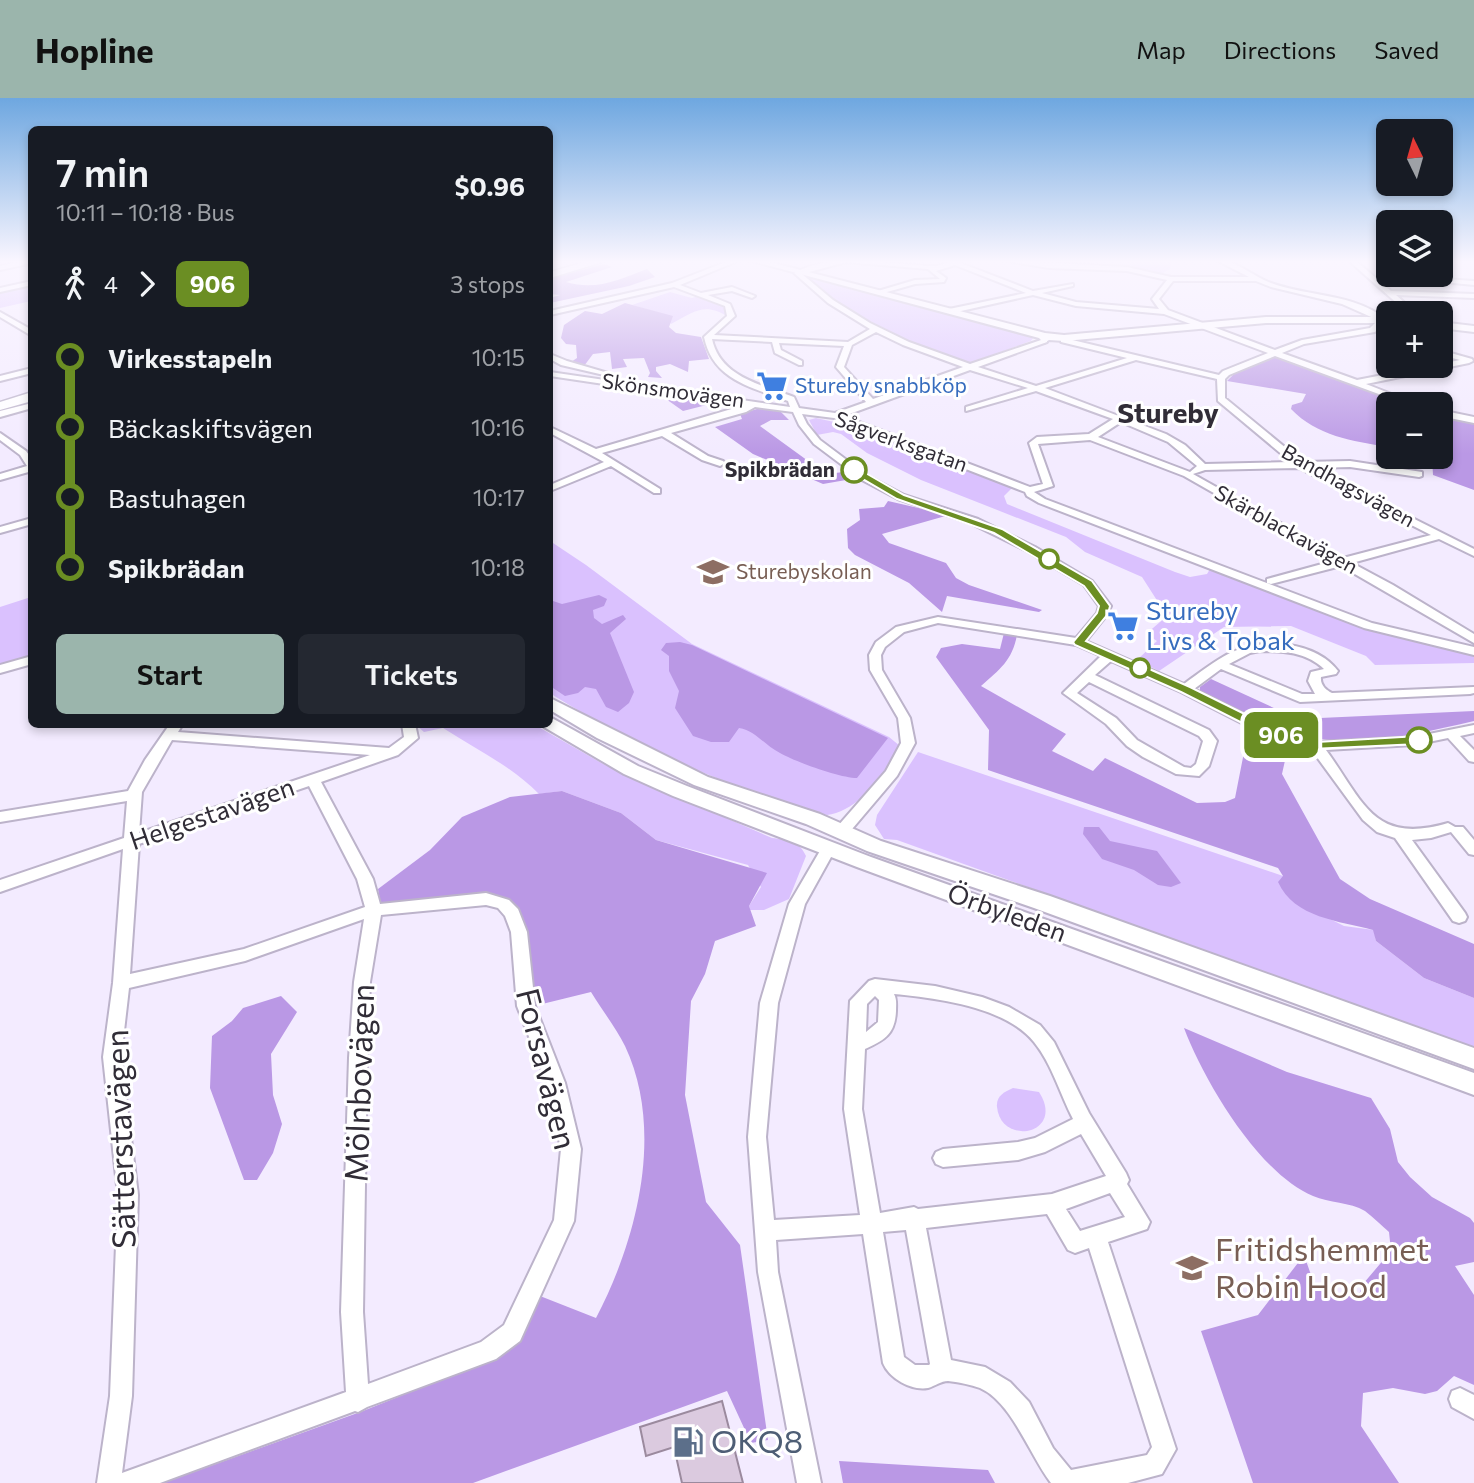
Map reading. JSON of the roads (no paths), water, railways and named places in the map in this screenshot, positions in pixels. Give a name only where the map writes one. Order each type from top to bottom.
[{"type":"main road","points":[[999,325],[1045,338],[1064,339],[1222,325]]},
{"type":"main road","points":[[1453,327],[1474,329]]},
{"type":"main road","points":[[0,404],[28,395]]},
{"type":"main road","name":"Örbyleden","points":[[553,705],[614,740],[836,840],[874,846],[1042,902],[1474,1059]]},
{"type":"main road","name":"Örbyleden","points":[[553,725],[631,770],[836,840],[1474,1084]]},
{"type":"street","points":[[18,326],[24,325]]},
{"type":"street","points":[[708,337],[723,325]]},
{"type":"street","points":[[867,325],[917,351],[1041,388],[1119,419],[1179,445],[1203,467]]},
{"type":"street","points":[[1199,325],[1379,392]]},
{"type":"street","points":[[18,326],[28,332]]},
{"type":"street","points":[[755,339],[760,327]]},
{"type":"street","points":[[708,337],[849,344],[874,330]]},
{"type":"street","points":[[1064,339],[1221,378],[1301,342],[1376,331]]},
{"type":"street","points":[[708,337],[709,352],[723,368],[743,380],[792,399],[795,410],[817,442],[879,487],[998,531],[1088,583],[1105,606],[1102,614],[1079,642]]},
{"type":"street","points":[[836,416],[1045,338]]},
{"type":"street","points":[[775,341],[778,351],[799,363]]},
{"type":"street","points":[[849,344],[841,369],[871,402]]},
{"type":"street","points":[[1453,356],[1471,362]]},
{"type":"street","points":[[553,357],[593,371],[713,390],[761,397],[776,392]]},
{"type":"street","points":[[969,409],[1134,358]]},
{"type":"street","points":[[1354,383],[1471,362]]},
{"type":"street","points":[[0,379],[28,371]]},
{"type":"street","name":"Skönsmovägen","points":[[553,374],[795,410]]},
{"type":"street","name":"Bandhagsvägen","points":[[1221,378],[1221,399],[1225,404],[1299,464],[1474,553]]},
{"type":"street","points":[[595,452],[743,410],[755,403]]},
{"type":"street","points":[[0,414],[28,406]]},
{"type":"street","name":"Sågverksgatan","points":[[795,410],[836,416],[1030,490],[1041,491],[1405,635]]},
{"type":"street","points":[[1453,416],[1474,420]]},
{"type":"street","points":[[1030,490],[1048,486],[1042,462],[1033,443],[1037,440],[1091,437],[1119,419]]},
{"type":"street","points":[[553,431],[595,452],[657,491]]},
{"type":"street","points":[[664,433],[705,458],[720,463]]},
{"type":"street","points":[[0,436],[23,453],[28,461]]},
{"type":"street","name":"Skärblackavägen","points":[[1091,437],[1187,474],[1474,639]]},
{"type":"street","points":[[553,487],[612,462]]},
{"type":"street","points":[[1187,474],[1203,467],[1350,464],[1419,474]]},
{"type":"street","points":[[0,477],[28,468]]},
{"type":"street","name":"Sågverksgatan","points":[[1030,490],[1030,494],[1068,511],[1368,626],[1474,651]]},
{"type":"street","points":[[0,530],[28,522]]},
{"type":"street","points":[[1271,581],[1440,536]]},
{"type":"street","points":[[809,1483],[785,1367],[764,1231],[757,1137],[769,1003],[797,904],[836,840],[892,773],[906,751],[908,735],[904,718],[876,670],[875,655],[890,637],[913,624],[946,620],[1079,642],[1185,689],[1266,730],[1316,746],[1414,741],[1474,729]]},
{"type":"street","points":[[1185,689],[1252,647],[1271,646],[1301,651],[1320,658],[1332,671],[1315,675],[1314,681],[1320,692],[1330,697]]},
{"type":"street","points":[[1087,676],[1204,733],[1210,741],[1202,766],[1194,773],[1181,771],[1148,754],[1132,743],[1104,715],[1074,698],[1069,690],[1109,656]]},
{"type":"street","points":[[0,669],[28,661]]},
{"type":"street","points":[[1220,665],[1300,698],[1470,690]]},
{"type":"street","points":[[173,730],[393,752],[411,738],[410,728]]},
{"type":"street","name":"Sätterstavägen","points":[[109,1483],[121,1396],[128,1195],[112,1057],[121,983],[135,795],[141,777],[173,730]]},
{"type":"street","points":[[1451,733],[1474,758]]},
{"type":"street","points":[[1316,746],[1376,825],[1400,835],[1453,830],[1474,850]]},
{"type":"street","name":"Helgestavägen","points":[[0,886],[393,752]]},
{"type":"street","name":"Mölnbovägen","points":[[313,780],[365,880],[374,910],[362,982],[358,1058],[352,1312],[358,1401]]},
{"type":"street","points":[[0,817],[135,795]]},
{"type":"street","points":[[1400,835],[1459,917]]},
{"type":"street","name":"Forsavägen","points":[[121,983],[245,955],[374,910],[486,899],[503,904],[512,914],[519,932],[526,1006],[556,1083],[571,1149],[564,1221],[512,1334],[488,1351],[358,1401],[128,1483]]},
{"type":"street","points":[[858,1044],[876,1036],[887,1024],[888,998],[875,986]]},
{"type":"street","points":[[942,1369],[934,1376],[908,1375],[894,1363],[853,1109],[859,1001],[875,986],[908,987],[966,1000],[1013,1017],[1033,1029],[1048,1049],[1084,1123],[1119,1180]]},
{"type":"street","points":[[943,1158],[1018,1152],[1038,1146],[1084,1123]]},
{"type":"street","points":[[764,1231],[870,1224],[914,1217],[1052,1204],[1114,1182],[1140,1222],[1075,1243],[1052,1204]]},
{"type":"street","points":[[914,1217],[942,1369]]},
{"type":"street","points":[[942,1369],[985,1378],[1002,1390],[1021,1410],[1045,1455],[1066,1483],[1154,1466],[1164,1449],[1095,1235]]},
{"type":"place","name":"Stureby snabbköp","points":[[772,386]]},
{"type":"place","name":"Spikbrädan","points":[[854,470]]},
{"type":"place","name":"Sturebyskolan","points":[[713,572]]},
{"type":"place","name":"Stureby Livs & Tobak","points":[[1123,626]]},
{"type":"place","name":"Fritidshemmet Robin Hood","points":[[1192,1268]]},
{"type":"place","name":"OKQ8","points":[[688,1442]]},
{"type":"district","name":"Stureby","points":[[1168,413]]}]
